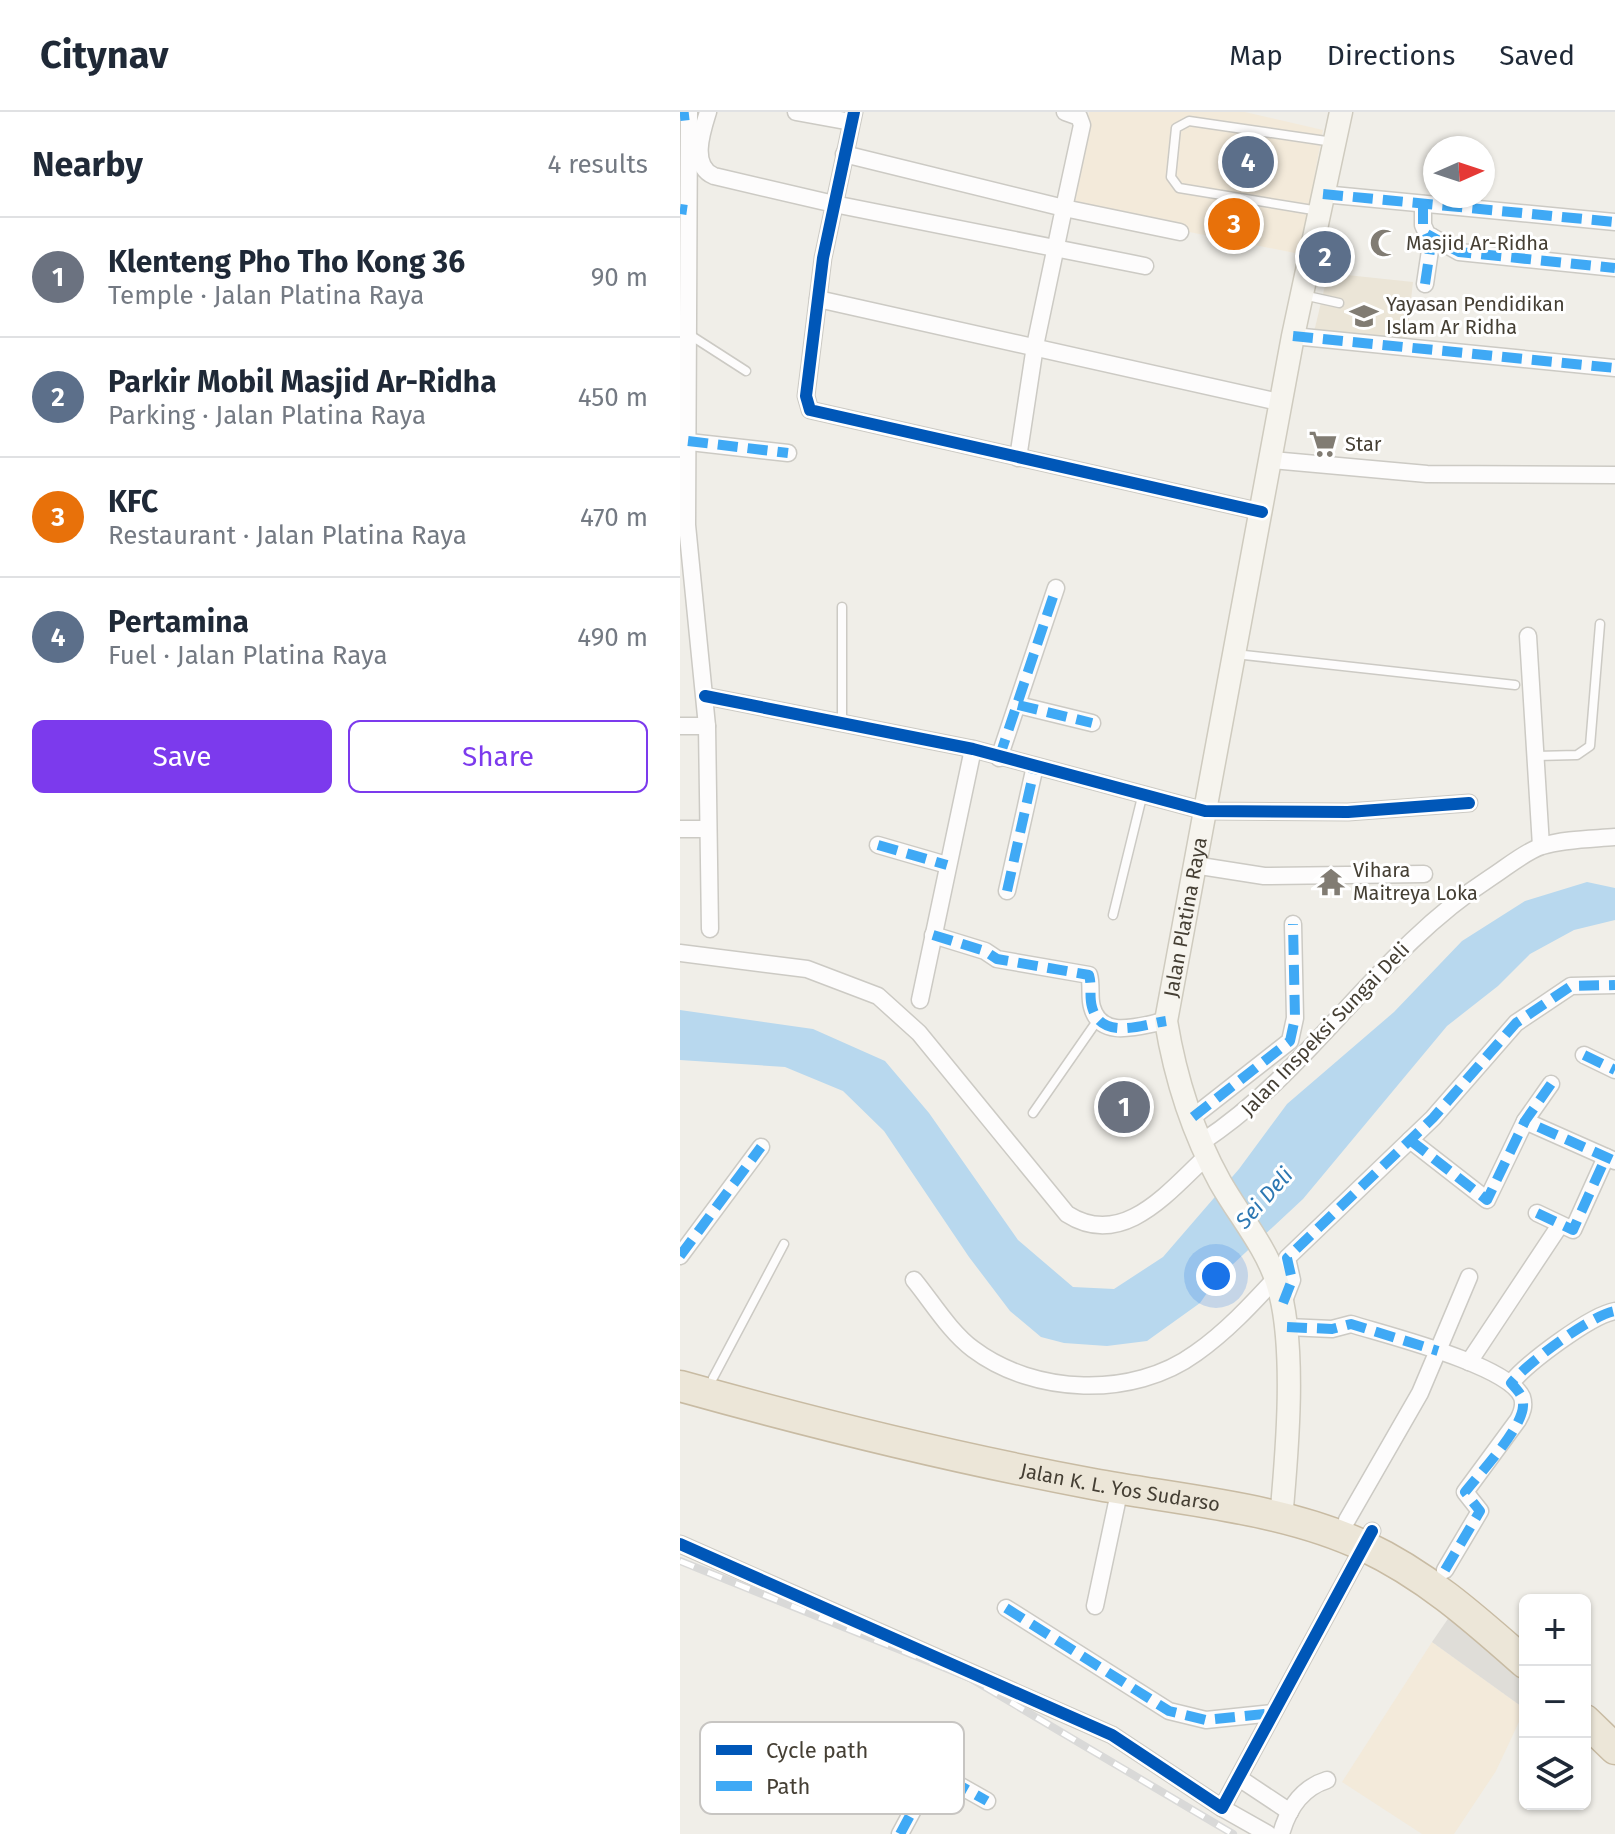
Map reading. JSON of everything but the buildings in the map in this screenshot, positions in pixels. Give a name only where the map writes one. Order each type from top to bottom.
[{"type":"highway","name":"Jalan K. L. Yos Sudarso","points":[[691,1382],[807,1421],[1120,1488],[1282,1511]]},
{"type":"highway","name":"Jalan K. L. Yos Sudarso","points":[[691,1382],[1282,1511],[1361,1532],[1445,1570],[1519,1634]]},
{"type":"highway","name":"Jalan K. L. Yos Sudarso","points":[[1361,1532],[1435,1586],[1519,1658]]},
{"type":"highway","points":[[1591,1700],[1615,1723]]},
{"type":"highway","points":[[1591,1726],[1615,1749]]},
{"type":"main road","name":"Jalan Platina Raya","points":[[1282,1511],[1287,1327],[1283,1303],[1274,1274],[1204,1149],[1176,1073],[1166,1021],[1293,336],[1341,112]]},
{"type":"street","points":[[708,112],[700,149],[700,161],[707,173],[834,204],[1145,266]]},
{"type":"street","points":[[796,112],[852,117],[818,299],[806,396],[810,410],[1262,512]]},
{"type":"street","points":[[1018,458],[1035,346],[1082,125],[1079,117],[1065,112]]},
{"type":"street","points":[[686,114],[683,210],[686,340],[684,525],[707,726],[710,929]]},
{"type":"street","points":[[844,154],[1064,208],[1180,232]]},
{"type":"street","points":[[1319,212],[1423,204]]},
{"type":"street","points":[[1423,208],[1423,225],[1432,237],[1467,255],[1615,268]]},
{"type":"street","points":[[1466,208],[1615,222]]},
{"type":"street","points":[[1425,284],[1432,237]]},
{"type":"street","points":[[818,299],[1283,403]]},
{"type":"street","points":[[1293,336],[1615,368]]},
{"type":"street","points":[[684,441],[788,453]]},
{"type":"street","points":[[1272,460],[1427,474],[1615,475]]},
{"type":"street","points":[[999,758],[1056,588]]},
{"type":"street","points":[[1528,636],[1541,846]]},
{"type":"street","points":[[705,696],[973,749],[1142,797],[1205,811],[1348,812],[1469,803]]},
{"type":"street","points":[[1018,705],[1092,723]]},
{"type":"street","points":[[680,726],[707,726]]},
{"type":"street","points":[[920,1000],[973,749]]},
{"type":"street","points":[[1007,891],[1035,766]]},
{"type":"street","points":[[680,829],[708,829]]},
{"type":"street","name":"Jalan Inspeksi Sungai Deli","points":[[680,953],[807,969],[878,996],[919,1033],[1067,1214],[1079,1222],[1108,1224],[1137,1219],[1204,1149],[1283,1076],[1388,960],[1479,885],[1541,846],[1615,837]]},
{"type":"street","points":[[878,845],[947,865]]},
{"type":"street","points":[[1194,865],[1264,876],[1424,874]]},
{"type":"street","points":[[1193,1117],[1290,1041],[1295,1018],[1293,924]]},
{"type":"street","points":[[933,935],[985,951],[997,959],[1089,975],[1090,1005],[1097,1021],[1118,1029],[1166,1021]]},
{"type":"street","points":[[1283,1303],[1292,1280],[1287,1258],[1410,1140],[1516,1023],[1571,986],[1615,985]]},
{"type":"street","points":[[1584,1055],[1615,1070]]},
{"type":"street","points":[[1410,1140],[1487,1200],[1525,1121],[1551,1084]]},
{"type":"street","points":[[1525,1121],[1610,1159],[1574,1229],[1570,1231],[1537,1213]]},
{"type":"street","points":[[680,1256],[761,1147]]},
{"type":"street","points":[[1469,1362],[1560,1225]]},
{"type":"street","points":[[914,1280],[970,1347],[998,1366],[1060,1384],[1104,1386],[1140,1379],[1194,1355],[1239,1317],[1274,1274]]},
{"type":"street","points":[[1222,1808],[1273,1713],[1361,1532],[1469,1277]]},
{"type":"street","points":[[1511,1383],[1534,1360],[1601,1314],[1615,1311]]},
{"type":"street","points":[[1287,1327],[1332,1329],[1351,1324],[1469,1362],[1511,1383],[1521,1394],[1523,1410],[1501,1446],[1465,1492],[1480,1511],[1445,1570]]},
{"type":"street","points":[[1095,1606],[1120,1488]]},
{"type":"street","points":[[680,1544],[1112,1735],[1222,1808],[1268,1834]]},
{"type":"street","points":[[1006,1608],[1169,1711],[1206,1720],[1273,1713]]},
{"type":"street","points":[[1239,1778],[1290,1812]]},
{"type":"street","points":[[1281,1834],[1290,1812],[1306,1788],[1327,1780]]},
{"type":"street","points":[[964,1788],[987,1801]]},
{"type":"street","points":[[900,1834],[911,1814]]},
{"type":"lane","points":[[1334,142],[1189,121],[1176,128],[1171,177],[1179,188],[1319,212],[1335,236],[1344,243]]},
{"type":"lane","points":[[1302,295],[1339,303]]},
{"type":"lane","points":[[686,340],[746,371]]},
{"type":"lane","points":[[842,607],[842,724]]},
{"type":"lane","points":[[1535,756],[1577,755],[1590,746],[1600,624]]},
{"type":"lane","points":[[1235,654],[1515,685]]},
{"type":"lane","points":[[1113,915],[1142,797]]},
{"type":"lane","points":[[1033,1113],[1097,1021]]},
{"type":"lane","points":[[691,1382],[784,1244]]},
{"type":"shaded area","points":[[1089,112],[1245,112],[1323,130],[1300,254],[1074,209]]},
{"type":"shaded area","name":"Yayasan Pendidikan Islam Ar Ridha","points":[[1328,273],[1413,282],[1406,345],[1314,332]]},
{"type":"shaded area","points":[[1454,1610],[1519,1664],[1519,1705],[1432,1642]]},
{"type":"shaded area","points":[[1432,1642],[1519,1705],[1519,1722],[1496,1771],[1454,1834],[1422,1834],[1342,1782]]},
{"type":"water","name":"Sei Deli","points":[[1587,882],[1615,888],[1615,920],[1574,930],[1530,954],[1498,986],[1447,1026],[1303,1199],[1216,1280],[1200,1303],[1147,1341],[1107,1346],[1064,1343],[1041,1337],[1010,1311],[969,1257],[884,1131],[843,1091],[785,1067],[680,1060],[680,1010],[813,1029],[885,1061],[929,1113],[1018,1240],[1073,1287],[1114,1289],[1163,1257],[1239,1169],[1287,1104],[1394,1012],[1462,941],[1525,901]]},
{"type":"railway","points":[[680,1561],[970,1678],[1233,1834]]},
{"type":"marked path","points":[[680,116],[689,115]]},
{"type":"marked path","points":[[1323,194],[1615,222]]},
{"type":"marked path","points":[[1423,208],[1423,225],[1427,234],[1459,252],[1615,268]]},
{"type":"marked path","points":[[680,209],[687,210]]},
{"type":"marked path","points":[[1425,284],[1432,237]]},
{"type":"marked path","points":[[1293,336],[1615,368]]},
{"type":"marked path","points":[[688,441],[788,453]]},
{"type":"marked path","points":[[999,758],[1056,588]]},
{"type":"marked path","points":[[1018,705],[1092,723]]},
{"type":"marked path","points":[[1007,891],[1035,766]]},
{"type":"marked path","points":[[878,845],[947,865]]},
{"type":"marked path","points":[[1193,1117],[1290,1041],[1295,1018],[1293,924]]},
{"type":"marked path","points":[[933,935],[985,951],[997,959],[1089,975],[1091,1003],[1097,1018],[1104,1024],[1123,1028],[1166,1021]]},
{"type":"marked path","points":[[1283,1303],[1292,1280],[1287,1258],[1433,1118],[1516,1023],[1571,986],[1615,985]]},
{"type":"marked path","points":[[1584,1055],[1615,1070]]},
{"type":"marked path","points":[[1551,1084],[1525,1121],[1615,1161]]},
{"type":"marked path","points":[[1410,1140],[1487,1200],[1525,1121]]},
{"type":"marked path","points":[[680,1256],[761,1147]]},
{"type":"marked path","points":[[1537,1213],[1573,1230],[1606,1157]]},
{"type":"marked path","points":[[1445,1570],[1480,1511],[1465,1492],[1490,1463],[1521,1416],[1522,1399],[1511,1383],[1560,1341],[1591,1321],[1615,1311]]},
{"type":"marked path","points":[[1287,1327],[1332,1329],[1351,1324],[1438,1351]]},
{"type":"marked path","points":[[1006,1608],[1169,1711],[1206,1720],[1273,1713]]},
{"type":"marked path","points":[[964,1788],[987,1801]]},
{"type":"marked path","points":[[900,1834],[911,1814]]},
{"type":"cycle path","points":[[854,112],[823,258],[806,396],[810,410],[1262,512]]},
{"type":"cycle path","points":[[705,696],[973,749],[1205,811],[1348,812],[1469,803]]},
{"type":"cycle path","points":[[680,1544],[1112,1735],[1222,1808],[1372,1531]]},
{"type":"place","name":"Pertamina","points":[[1248,162]]},
{"type":"place","name":"KFC","points":[[1234,224]]},
{"type":"place","name":"Masjid Ar-Ridha","points":[[1384,243]]},
{"type":"place","name":"Parkir Mobil Masjid Ar-Ridha","points":[[1325,257]]},
{"type":"place","name":"Yayasan Pendidikan Islam Ar Ridha","points":[[1364,316]]},
{"type":"place","name":"Star","points":[[1323,444]]},
{"type":"place","name":"Vihara Maitreya Loka","points":[[1331,882]]},
{"type":"place","name":"Klenteng Pho Tho Kong 36","points":[[1124,1107]]}]
